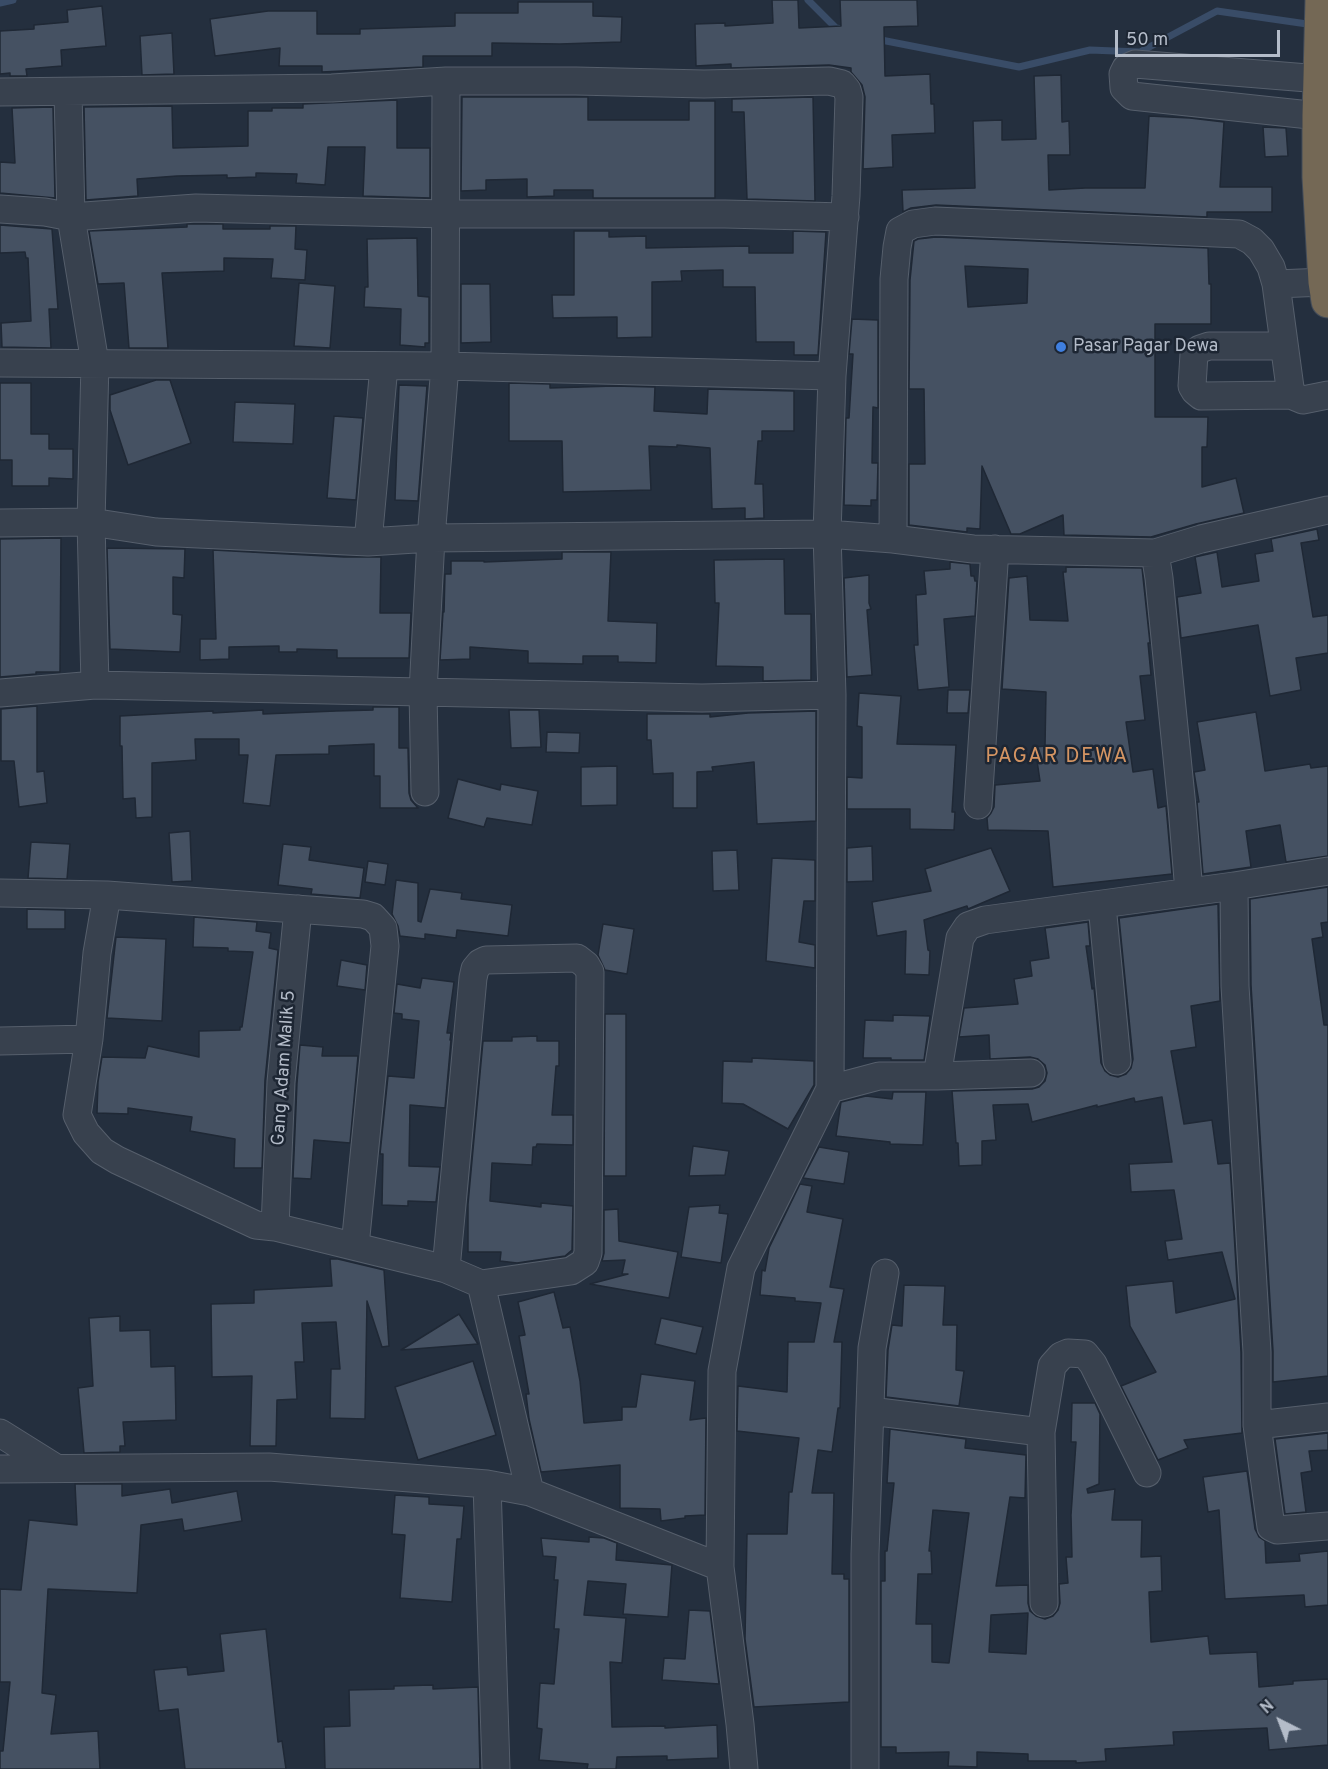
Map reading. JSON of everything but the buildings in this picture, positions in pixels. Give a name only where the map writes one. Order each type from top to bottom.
[{"type":"highway","points":[[1322,0],[1318,116],[1326,292]]},
{"type":"street","points":[[1318,116],[1132,96],[1124,88],[1123,74],[1126,68],[1135,64],[1320,70]]},
{"type":"street","points":[[425,792],[423,692],[431,537],[445,366],[446,81]]},
{"type":"street","points":[[0,92],[332,88],[446,81],[704,84],[829,81],[842,84],[847,90],[849,97],[845,217],[832,376],[827,534],[832,695],[830,1089],[741,1268],[722,1371],[720,1567],[744,1769]]},
{"type":"street","points":[[68,92],[71,217],[95,363],[91,522],[95,685]]},
{"type":"street","points":[[0,209],[45,212],[71,217],[196,208],[446,214],[725,214],[845,217]]},
{"type":"street","points":[[893,539],[894,279],[900,231],[913,224],[935,221],[1239,234],[1252,241],[1261,250],[1271,267],[1276,284],[1291,395]]},
{"type":"street","points":[[1276,284],[1326,292]]},
{"type":"street","points":[[1284,346],[1209,346],[1200,349],[1194,354],[1192,386],[1201,396],[1291,395],[1303,400],[1328,395]]},
{"type":"street","points":[[0,363],[445,366],[832,376]]},
{"type":"street","points":[[368,542],[384,366]]},
{"type":"street","points":[[0,523],[91,522],[156,532],[368,542],[431,537],[827,534],[973,549],[1155,553],[1202,538],[1328,510]]},
{"type":"street","points":[[978,805],[994,549]]},
{"type":"street","points":[[1155,553],[1169,669],[1189,892]]},
{"type":"street","points":[[0,693],[95,685],[702,698],[832,695]]},
{"type":"street","points":[[937,1076],[960,938],[968,926],[985,920],[1328,871]]},
{"type":"street","points":[[1234,886],[1235,986],[1257,1352],[1257,1425],[1271,1527],[1277,1530],[1328,1526]]},
{"type":"street","points":[[0,893],[107,895],[363,914],[373,917],[383,928],[385,946],[356,1246]]},
{"type":"street","points":[[107,895],[97,953],[89,1039],[77,1115],[86,1134],[102,1151],[256,1225],[275,1227],[446,1269],[481,1284],[571,1271],[585,1262],[588,1253],[590,972],[586,965],[577,958],[486,960],[475,969],[446,1269]]},
{"type":"street","points":[[1102,905],[1117,1061]]},
{"type":"street","name":"Gang Adam Malik 5","points":[[275,1227],[281,1082],[298,909]]},
{"type":"street","points":[[0,1041],[89,1039]]},
{"type":"street","points":[[830,1089],[879,1076],[1031,1073]]},
{"type":"street","points":[[866,1769],[865,1554],[872,1348],[885,1273]]},
{"type":"street","points":[[481,1284],[530,1492]]},
{"type":"street","points":[[1044,1602],[1041,1432],[1052,1366],[1061,1356],[1068,1353],[1085,1354],[1093,1364],[1147,1473]]},
{"type":"street","points":[[870,1411],[1041,1432]]},
{"type":"street","points":[[1257,1425],[1328,1418]]},
{"type":"street","points":[[0,1433],[56,1468]]},
{"type":"street","points":[[0,1469],[269,1467],[487,1484],[530,1492],[720,1567]]},
{"type":"street","points":[[487,1484],[496,1769]]},
{"type":"waterway","points":[[0,3],[13,0]]},
{"type":"waterway","points":[[808,0],[836,28],[842,29]]},
{"type":"waterway","points":[[876,39],[1019,67],[1090,50],[1140,52],[1217,11],[1314,25]]},
{"type":"place","name":"Pasar Pagar Dewa","points":[[1061,347]]},
{"type":"district","name":"PAGAR DEWA","points":[[1057,758]]}]
